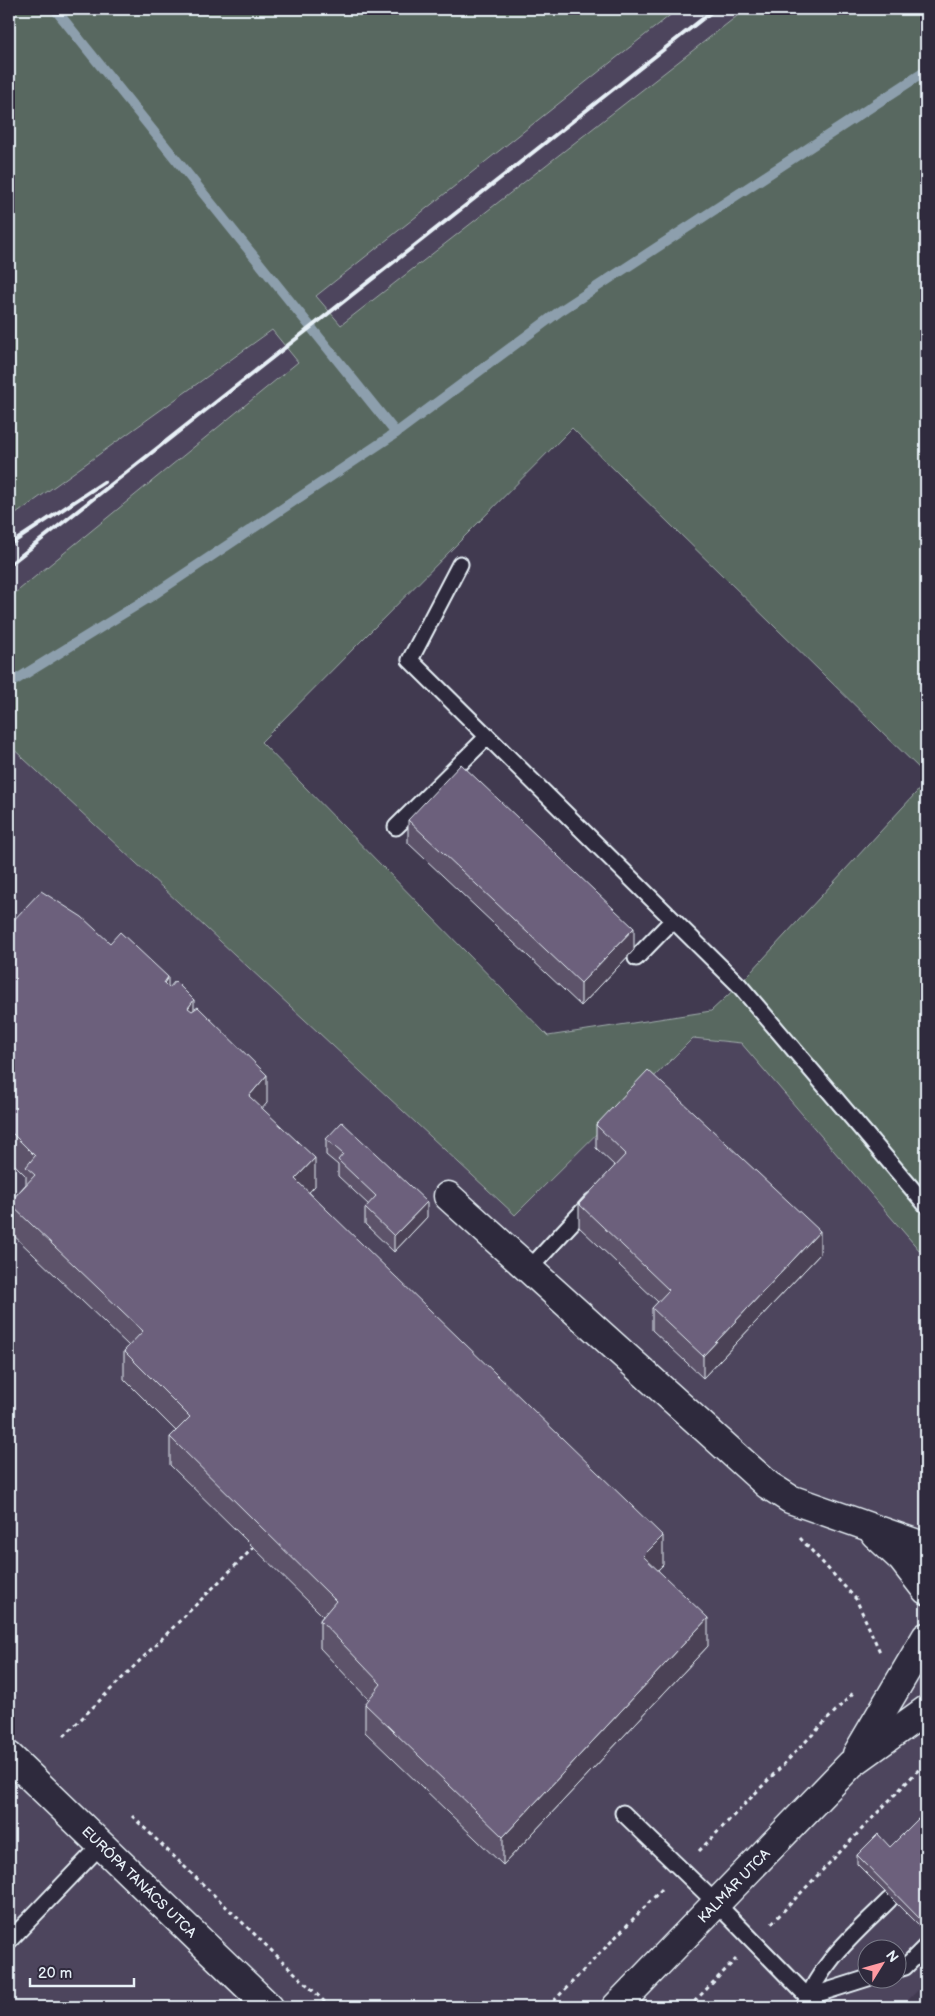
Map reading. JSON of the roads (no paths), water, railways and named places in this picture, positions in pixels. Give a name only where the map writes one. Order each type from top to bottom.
[{"type":"street","points":[[448,1196],[530,1268],[768,1486],[790,1499],[926,1547]]},
{"type":"street","points":[[864,1525],[902,1559],[926,1590]]},
{"type":"street","name":"KALMÁR UTCA","points":[[851,1764],[926,1637]]},
{"type":"street","name":"KALMÁR UTCA","points":[[616,2007],[851,1764],[926,1710]]},
{"type":"street","name":"EURÓPA TANÁCS UTCA","points":[[9,1756],[269,2007]]},
{"type":"lane","points":[[460,564],[410,660],[739,985],[926,1205]]},
{"type":"lane","points":[[396,826],[487,736]]},
{"type":"lane","points":[[636,958],[673,920]]},
{"type":"lane","points":[[530,1268],[602,1190]]},
{"type":"lane","points":[[623,1813],[754,1941],[806,2002]]},
{"type":"lane","points":[[9,1941],[101,1845]]},
{"type":"lane","points":[[806,2002],[832,1956],[890,1900]]},
{"type":"lane","points":[[908,1964],[926,1946]]},
{"type":"lane","points":[[806,2002],[858,1982]]},
{"type":"waterway","points":[[55,9],[396,433]]},
{"type":"waterway","points":[[9,684],[150,597],[396,433],[560,311],[926,71]]},
{"type":"railway","points":[[9,565],[715,9]]},
{"type":"railway","points":[[9,545],[104,482]]}]
